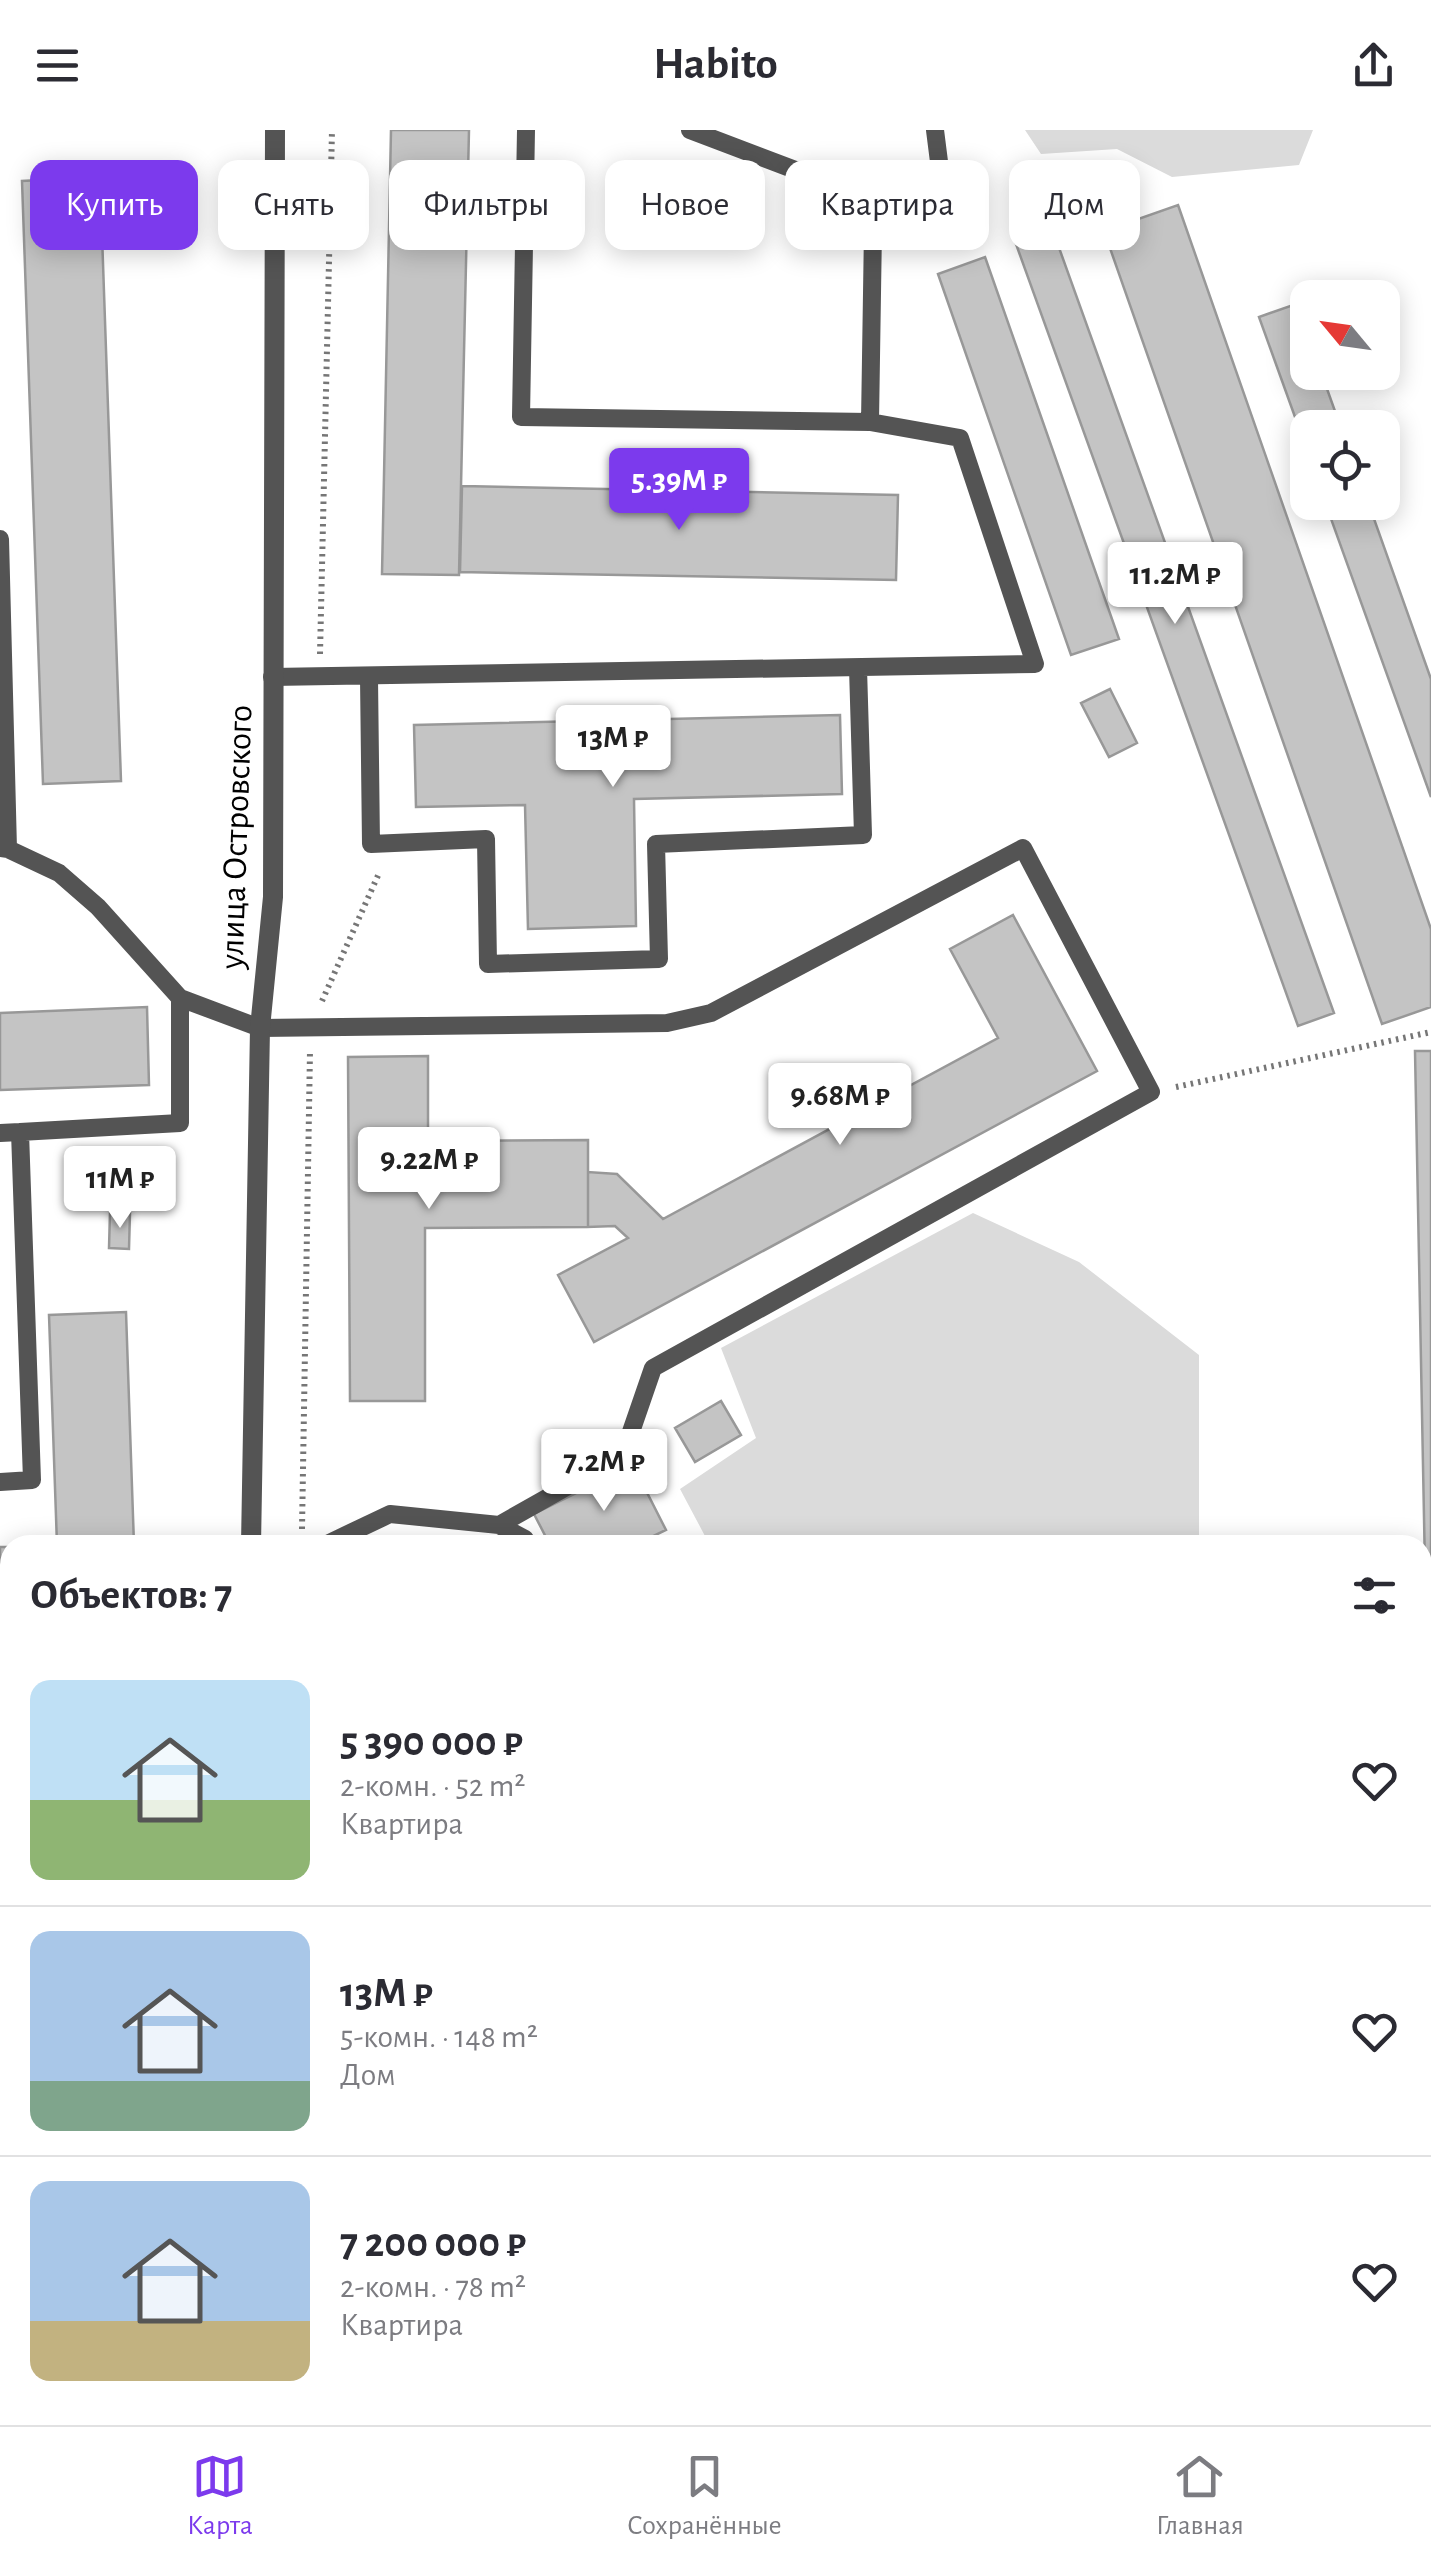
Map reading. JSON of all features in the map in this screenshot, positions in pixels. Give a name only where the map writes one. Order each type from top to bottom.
[{"type":"street","name":"улица Островского","points":[[250,1535],[260,1028],[272,897],[275,130]]},
{"type":"lane","points":[[272,678],[1035,664],[960,438],[870,422],[520,417],[526,130]]},
{"type":"lane","points":[[690,130],[856,193],[873,229],[870,422]]},
{"type":"lane","points":[[935,130],[939,160]]},
{"type":"lane","points":[[0,540],[4,848],[59,873],[98,907],[180,998],[260,1028],[667,1023],[712,1013],[1023,848],[1151,1092],[653,1368],[623,1455],[499,1525]]},
{"type":"lane","points":[[368,678],[372,844],[486,839],[488,964],[659,959],[656,844],[863,835],[858,668]]},
{"type":"lane","points":[[0,1132],[180,1123],[180,998]]},
{"type":"lane","points":[[0,1482],[32,1480],[20,1132]]},
{"type":"lane","points":[[346,1535],[390,1514],[499,1525],[514,1535]]},
{"type":"path","points":[[319,678],[332,130]]},
{"type":"path","points":[[302,1535],[311,1027],[393,843]]},
{"type":"path","points":[[1151,1092],[1431,1032]]},
{"type":"shaded area","points":[[1025,130],[1313,130],[1299,165],[1172,177],[1117,149],[1041,154]]},
{"type":"shaded area","points":[[973,1213],[1079,1262],[1199,1355],[1199,1535],[704,1535],[680,1489],[756,1438],[721,1348]]},
{"type":"building","points":[[391,130],[469,130],[468,160],[390,160]]},
{"type":"building","points":[[22,181],[30,181],[30,250],[103,250],[121,781],[43,784]]},
{"type":"building","points":[[1178,205],[1431,929],[1431,1007],[1382,1024],[1111,250],[1140,250],[1140,218]]},
{"type":"building","points":[[389,229],[389,250],[466,250],[459,575],[382,574]]},
{"type":"building","points":[[1018,250],[1060,250],[1334,1013],[1298,1026]]},
{"type":"building","points":[[985,257],[1119,639],[1071,655],[938,274]]},
{"type":"building","points":[[1290,306],[1290,390],[1327,390],[1335,410],[1293,410],[1259,317]]},
{"type":"building","points":[[462,486],[898,495],[896,580],[460,572]]},
{"type":"building","points":[[1331,520],[1374,520],[1431,679],[1431,797]]},
{"type":"building","points":[[1110,689],[1137,743],[1109,757],[1081,703]]},
{"type":"building","points":[[840,715],[842,794],[634,799],[636,926],[528,929],[525,805],[416,807],[414,725]]},
{"type":"building","points":[[1013,915],[1097,1071],[594,1342],[558,1275],[628,1238],[615,1226],[588,1227],[588,1172],[617,1174],[663,1219],[998,1038],[950,949]]},
{"type":"building","points":[[147,1007],[149,1085],[0,1090],[0,1013]]},
{"type":"building","points":[[1415,1051],[1431,1051],[1431,1535],[1424,1535]]},
{"type":"building","points":[[428,1056],[428,1141],[588,1140],[588,1227],[425,1228],[425,1401],[350,1401],[348,1057]]},
{"type":"building","points":[[110,1212],[130,1213],[129,1249],[109,1248]]},
{"type":"building","points":[[126,1312],[134,1535],[57,1535],[49,1315]]},
{"type":"building","points":[[721,1401],[741,1435],[695,1462],[675,1428]]},
{"type":"building","points":[[633,1465],[666,1530],[656,1535],[545,1535],[534,1514]]}]
